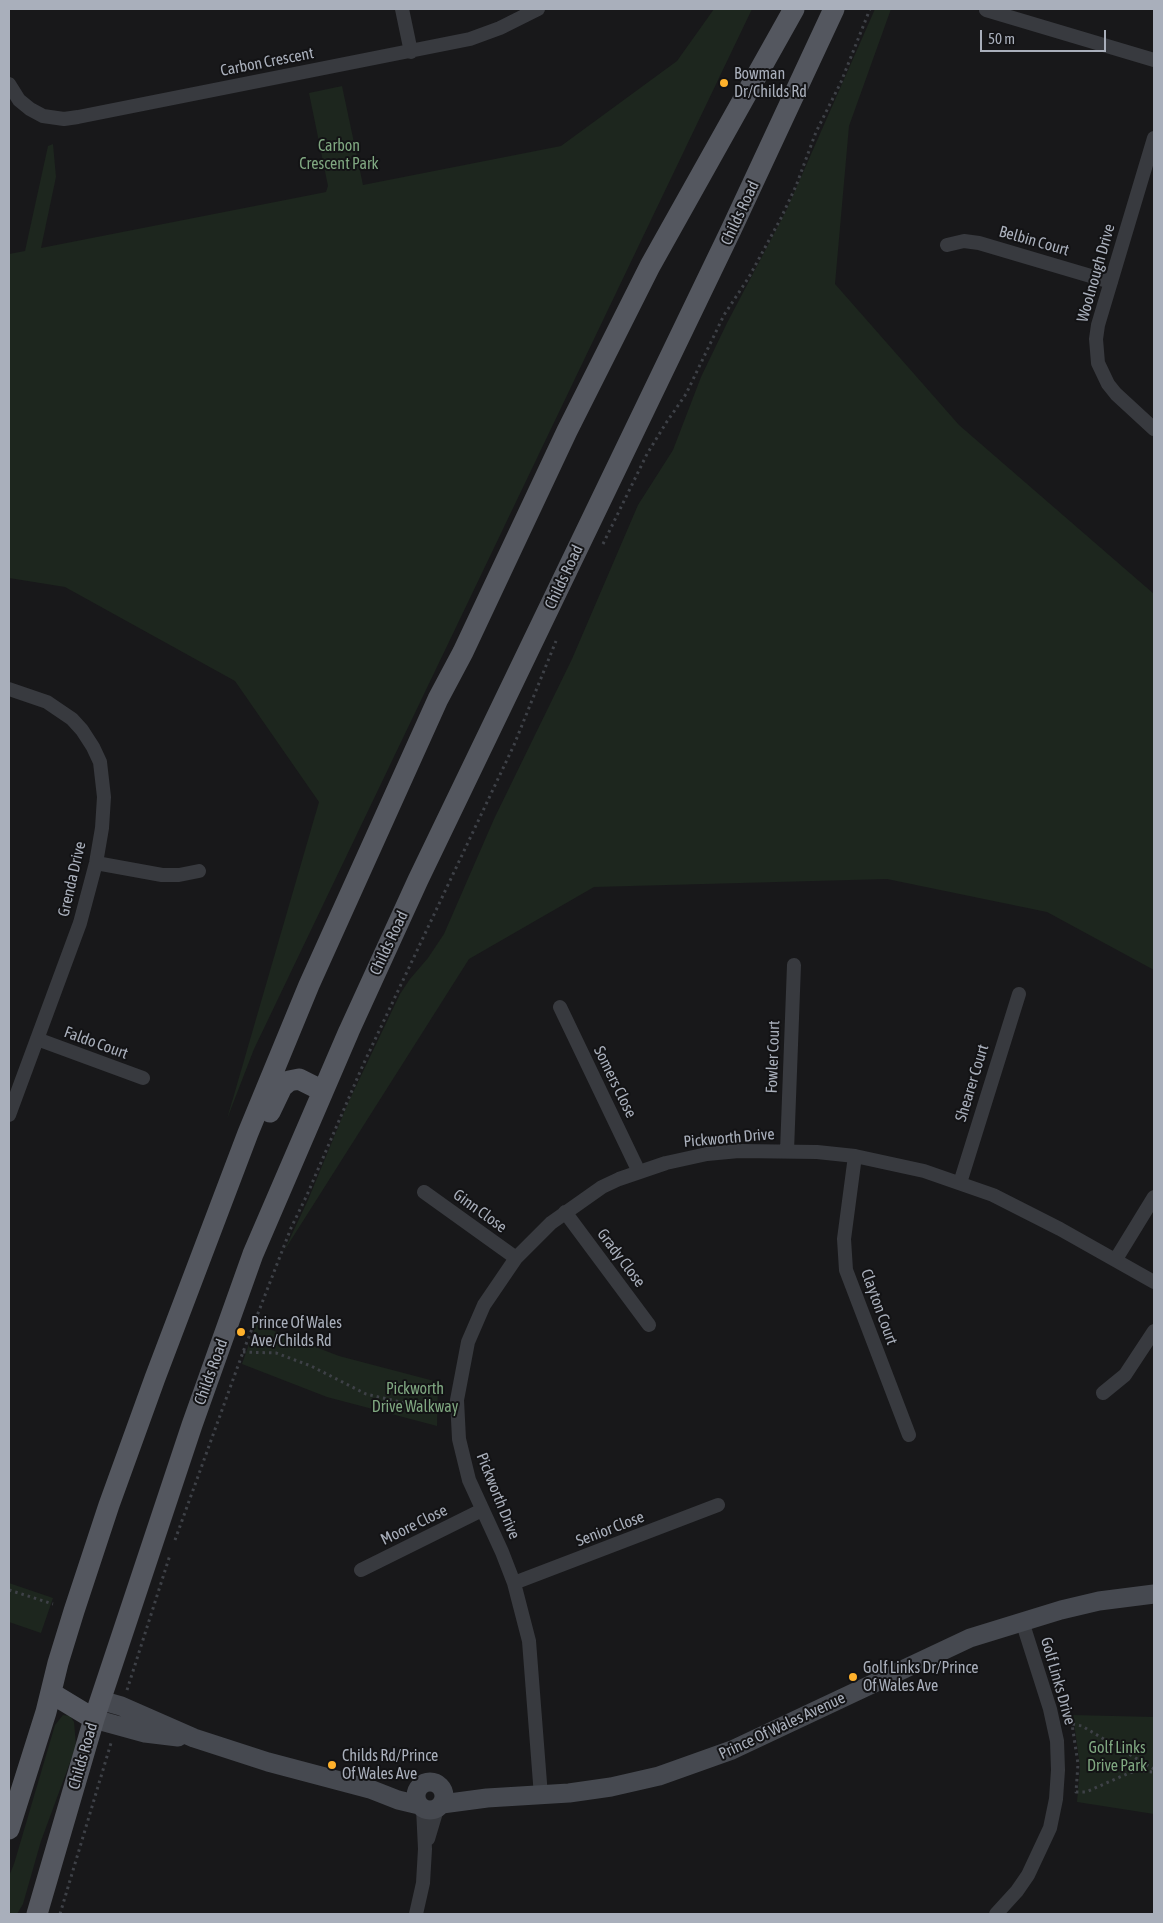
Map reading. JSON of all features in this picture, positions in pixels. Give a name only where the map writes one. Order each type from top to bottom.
[{"type":"main road","points":[[9,1829],[51,1693],[71,1619],[109,1505],[248,1133],[305,994],[438,699],[463,652],[567,431],[626,313],[794,9]]},
{"type":"main road","name":"Childs Road","points":[[37,1914],[97,1710],[192,1425],[253,1254],[323,1091],[418,880],[723,248],[834,9]]},
{"type":"main road","points":[[182,1306],[210,1254],[282,1087],[289,1081],[299,1079],[323,1091]]},
{"type":"main road","name":"Prince Of Wales Avenue","points":[[51,1693],[97,1710]]},
{"type":"street","points":[[402,9],[411,52]]},
{"type":"street","name":"Carbon Crescent","points":[[9,84],[20,100],[30,109],[44,116],[64,119],[470,40],[500,28],[538,9]]},
{"type":"street","points":[[986,10],[1154,60]]},
{"type":"street","name":"Woolnough Drive","points":[[1154,138],[1098,325],[1096,339],[1098,363],[1108,384],[1116,394],[1154,429]]},
{"type":"street","name":"Belbin Court","points":[[947,245],[964,241],[979,243],[1111,282]]},
{"type":"street","name":"Grenda Drive","points":[[9,689],[32,696],[60,710],[82,730],[100,762],[104,797],[102,828],[96,863],[80,923],[9,1115]]},
{"type":"street","points":[[96,863],[162,875],[179,875],[199,871]]},
{"type":"street","name":"Fowler Court","points":[[787,1150],[794,965]]},
{"type":"street","name":"Shearer Court","points":[[960,1183],[1018,994]]},
{"type":"street","name":"Somers Close","points":[[560,1007],[639,1172]]},
{"type":"street","name":"Faldo Court","points":[[37,1040],[142,1078]]},
{"type":"street","name":"Pickworth Drive","points":[[541,1796],[528,1641],[514,1583],[469,1480],[463,1460],[457,1422],[457,1400],[468,1342],[484,1305],[516,1258],[536,1237],[565,1212],[602,1188],[639,1172],[679,1159],[738,1151],[787,1150],[855,1156],[924,1171],[960,1183],[1023,1209],[1154,1282]]},
{"type":"street","name":"Clayton Court","points":[[855,1156],[844,1239],[846,1270],[909,1435]]},
{"type":"street","name":"Ginn Close","points":[[424,1192],[516,1258]]},
{"type":"street","points":[[1116,1260],[1154,1196]]},
{"type":"street","name":"Grady Close","points":[[565,1212],[649,1325]]},
{"type":"street","points":[[1104,1392],[1125,1376],[1154,1332]]},
{"type":"street","name":"Senior Close","points":[[514,1583],[718,1505]]},
{"type":"street","name":"Moore Close","points":[[361,1570],[482,1510]]},
{"type":"street","name":"Prince Of Wales Avenue","points":[[97,1710],[121,1706],[194,1738],[268,1762],[370,1789],[398,1800],[541,1796],[611,1787],[659,1776],[697,1764],[777,1730],[970,1638],[1061,1610],[1099,1601],[1154,1594]]},
{"type":"street","name":"Golf Links Drive","points":[[996,1914],[1016,1891],[1035,1862],[1050,1828],[1056,1799],[1057,1741],[1050,1709],[1022,1621]]},
{"type":"street","name":"Prince Of Wales Avenue","points":[[97,1710],[145,1733],[194,1738]]},
{"type":"street","points":[[416,1914],[422,1883],[430,1800]]},
{"type":"path","points":[[600,550],[647,454],[686,394],[724,315],[749,277],[781,218],[796,186],[816,132],[841,82],[870,9]]},
{"type":"path","points":[[174,1543],[243,1352],[291,1228],[367,1056],[514,745],[557,638]]},
{"type":"path","points":[[243,1352],[276,1353],[311,1366],[366,1394],[438,1411]]},
{"type":"path","points":[[121,1706],[172,1552]]},
{"type":"path","points":[[9,1590],[53,1604]]},
{"type":"path","points":[[1072,1724],[1082,1726],[1154,1771],[1129,1773],[1086,1792],[1076,1792],[1078,1764],[1072,1724]]},
{"type":"path","points":[[60,1914],[111,1743]]},
{"type":"green space","name":"Carbon Crescent Park","points":[[714,9],[752,9],[254,1049],[227,1119],[319,802],[235,681],[65,587],[9,578],[9,254],[25,251],[48,146],[53,144],[56,177],[41,248],[326,192],[328,186],[309,93],[342,86],[363,185],[561,146],[677,61]]},
{"type":"green space","points":[[875,9],[891,9],[849,126],[835,284],[959,425],[1154,594],[1154,970],[1047,912],[887,879],[594,887],[469,959],[284,1251],[308,1200],[348,1103],[400,994],[444,934],[494,819],[572,659],[638,505],[673,450],[701,377],[786,211]]},
{"type":"green space","name":"Pickworth Drive Walkway","points":[[256,1324],[339,1356],[438,1382],[437,1426],[327,1397],[242,1364]]},
{"type":"green space","points":[[9,1583],[53,1598],[41,1633],[9,1622]]},
{"type":"green space","points":[[63,1715],[70,1716],[74,1722],[76,1746],[41,1841],[23,1904],[17,1914],[9,1914],[9,1876],[55,1725]]},
{"type":"green space","name":"Golf Links Drive Park","points":[[1073,1715],[1154,1717],[1154,1814],[1077,1802],[1080,1767]]},
{"type":"place","name":"Bowman Dr/Childs Rd","points":[[724,83]]},
{"type":"place","name":"Prince Of Wales Ave/Childs Rd","points":[[241,1332]]},
{"type":"place","name":"Golf Links Dr/Prince Of Wales Ave","points":[[853,1677]]},
{"type":"place","name":"Childs Rd/Prince Of Wales Ave","points":[[332,1765]]}]
